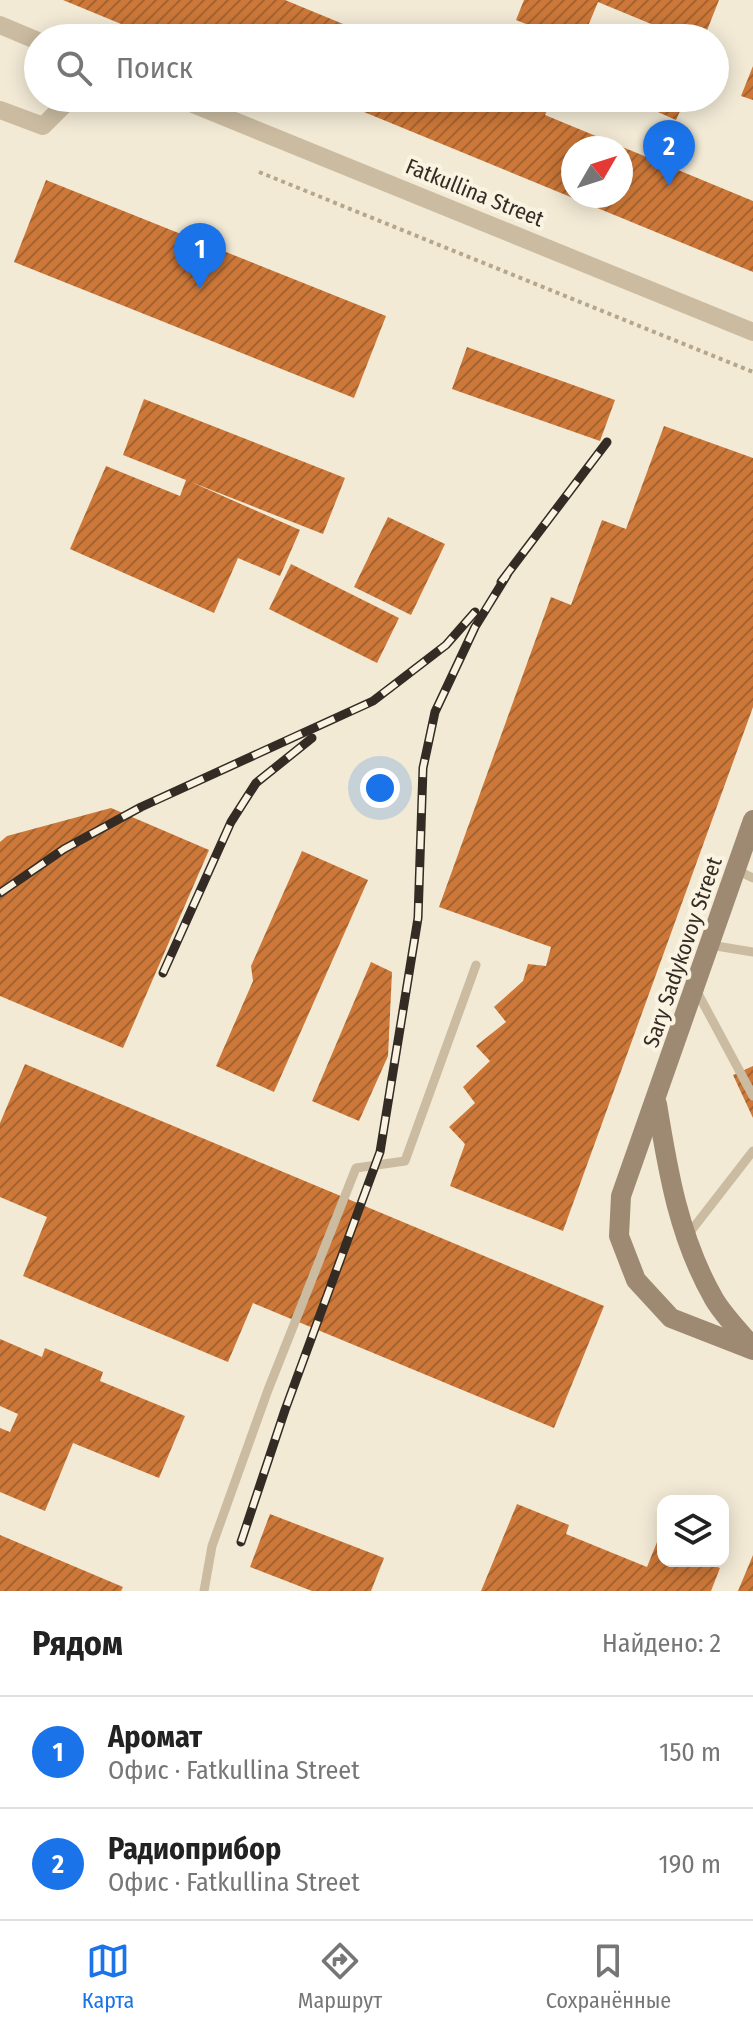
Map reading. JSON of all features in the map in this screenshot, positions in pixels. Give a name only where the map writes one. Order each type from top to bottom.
[{"type":"street","points":[[0,25],[24,35]]},
{"type":"street","points":[[0,110],[43,126],[57,112]]},
{"type":"street","name":"Fatkullina Street","points":[[212,112],[753,332]]},
{"type":"street","name":"Sary Sadykovoy Street","points":[[753,820],[744,874],[710,945],[621,1196],[619,1236],[636,1280],[671,1318],[753,1348]]},
{"type":"street","points":[[657,1100],[669,1178],[685,1238],[715,1301],[753,1348]]},
{"type":"lane","points":[[710,945],[753,952]]},
{"type":"lane","points":[[204,1591],[212,1546],[268,1390],[356,1168],[405,1161],[476,965]]},
{"type":"lane","points":[[695,988],[753,1096]]},
{"type":"lane","points":[[685,1238],[753,1151]]},
{"type":"path","points":[[259,172],[753,372]]},
{"type":"building","points":[[63,0],[285,0],[343,24],[121,24]]},
{"type":"building","points":[[524,0],[719,0],[710,24],[651,24],[598,2],[589,24],[526,24],[516,20]]},
{"type":"building","points":[[753,66],[753,100],[741,96]]},
{"type":"building","points":[[364,112],[546,112],[545,115],[596,136],[561,136],[561,193]]},
{"type":"building","points":[[658,112],[680,112],[676,120]]},
{"type":"building","points":[[633,151],[753,201],[753,272],[597,208],[633,208]]},
{"type":"building","points":[[46,180],[386,316],[354,398],[14,262]]},
{"type":"building","points":[[467,347],[615,400],[600,441],[452,389]]},
{"type":"building","points":[[144,399],[345,478],[323,534],[191,482],[300,530],[280,576],[238,558],[214,613],[70,549],[106,466],[180,496],[186,480],[123,455]]},
{"type":"building","points":[[664,426],[753,458],[753,707],[563,1231],[450,1186],[465,1144],[449,1127],[475,1103],[463,1087],[490,1061],[476,1046],[506,1022],[494,1007],[523,981],[528,964],[546,966],[551,947],[439,907],[551,597],[571,605],[602,520],[626,529]]},
{"type":"building","points":[[388,517],[445,544],[411,615],[354,587]]},
{"type":"building","points":[[291,564],[399,618],[377,663],[269,609]]},
{"type":"building","points":[[111,808],[209,850],[123,1048],[0,996],[0,842],[7,836]]},
{"type":"building","points":[[302,851],[368,880],[274,1092],[216,1066],[253,981],[251,966]]},
{"type":"building","points":[[371,962],[392,972],[388,1056],[359,1121],[312,1101]]},
{"type":"building","points":[[25,1064],[604,1306],[554,1428],[253,1303],[228,1362],[23,1276],[47,1217],[0,1197],[0,1123]]},
{"type":"building","points":[[753,1066],[753,1118],[733,1075]]},
{"type":"building","points":[[0,1339],[42,1357],[45,1348],[103,1372],[100,1381],[185,1416],[159,1478],[73,1443],[45,1511],[0,1492],[0,1428],[10,1432],[18,1414],[0,1406]]},
{"type":"building","points":[[517,1504],[569,1525],[566,1534],[647,1567],[657,1542],[657,1567],[720,1568],[711,1591],[481,1591]]},
{"type":"building","points":[[270,1514],[384,1558],[371,1591],[312,1591],[250,1567]]},
{"type":"building","points":[[0,1535],[123,1587],[121,1591],[0,1591]]},
{"type":"building","points":[[753,1555],[753,1591],[738,1591]]},
{"type":"railway","points":[[501,582],[607,442]]},
{"type":"railway","points":[[241,1542],[285,1410],[380,1152],[418,918],[423,768],[435,712],[475,627],[507,575]]},
{"type":"railway","points":[[0,893],[64,849],[141,807],[373,701],[446,645],[475,612]]},
{"type":"railway","points":[[163,973],[231,822],[256,783],[312,738]]},
{"type":"place","name":"Радиоприбор","points":[[669,186]]},
{"type":"place","name":"Аромат","points":[[200,289]]}]
